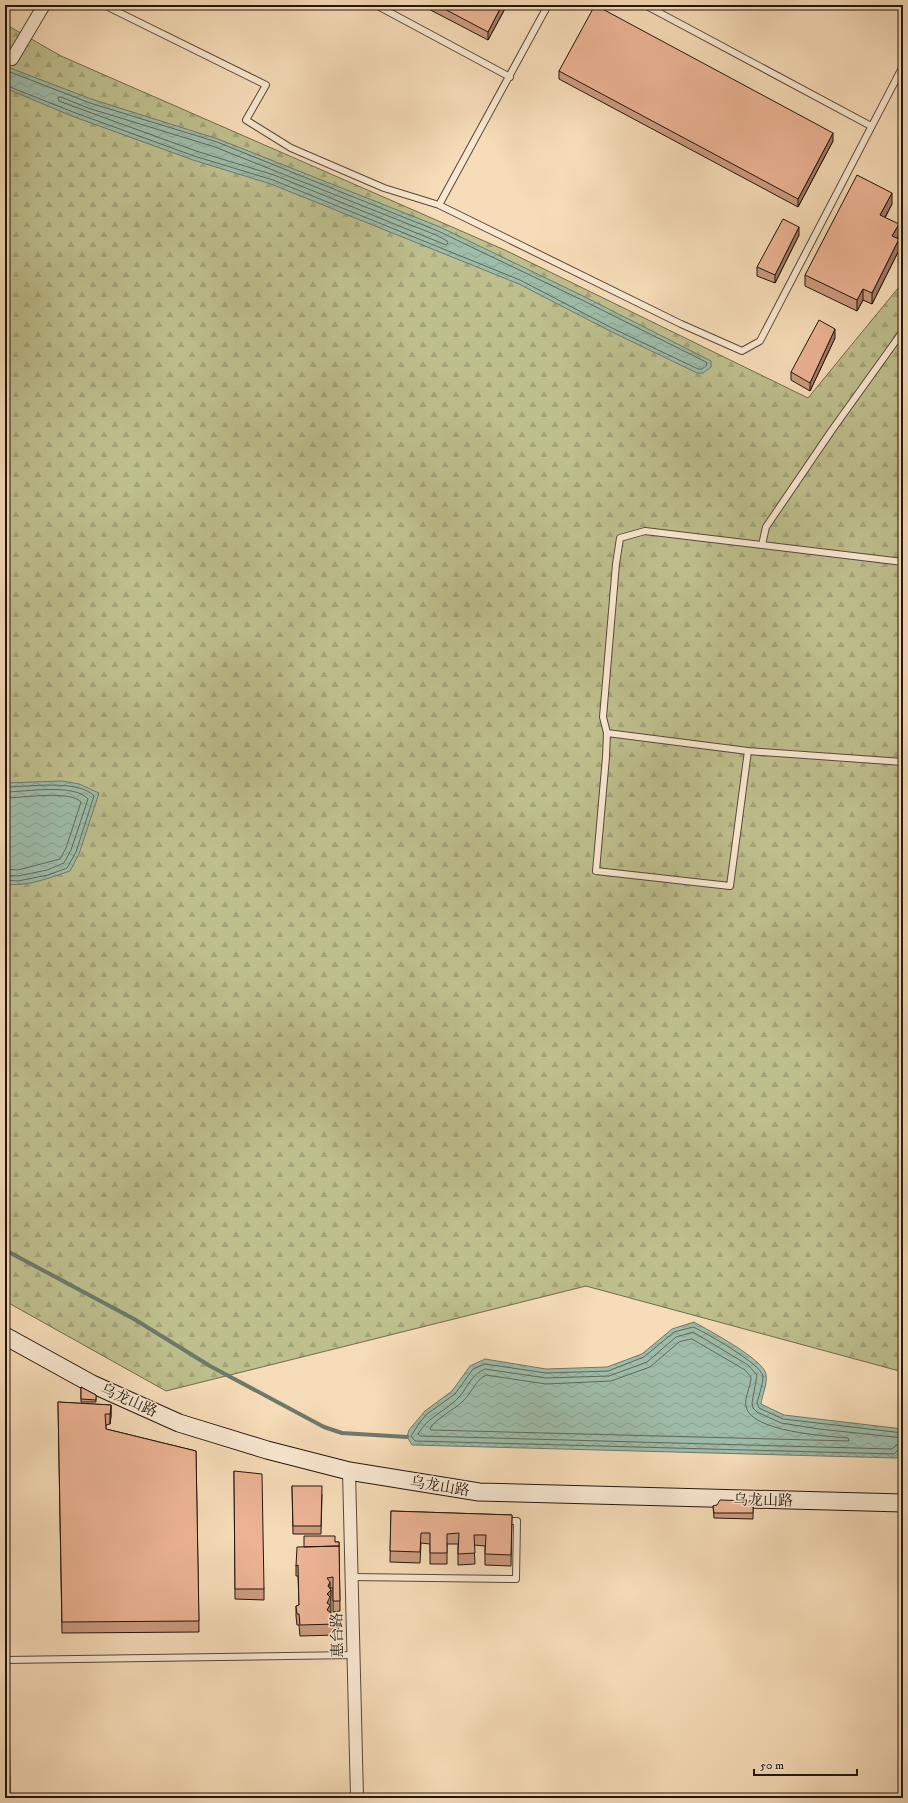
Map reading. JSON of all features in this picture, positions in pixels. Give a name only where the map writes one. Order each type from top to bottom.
[{"type":"street","points":[[12,59],[44,5]]},
{"type":"street","name":"乌龙山路","points":[[5,1336],[92,1384],[179,1423],[268,1450],[349,1471],[479,1492],[903,1503]]},
{"type":"street","name":"惠台路","points":[[349,1471],[357,1798]]},
{"type":"lane","points":[[376,5],[510,77]]},
{"type":"lane","points":[[439,205],[548,5]]},
{"type":"lane","points":[[645,5],[871,126]]},
{"type":"lane","points":[[110,8],[266,85],[246,120],[291,148],[384,188],[439,205],[680,324],[742,351],[760,341],[903,66]]},
{"type":"lane","points":[[762,545],[766,527],[832,430],[903,331]]},
{"type":"lane","points":[[748,751],[730,886],[596,871],[606,757],[607,733],[603,717],[616,564],[620,538],[645,530],[903,562]]},
{"type":"lane","points":[[607,733],[748,751],[903,762]]},
{"type":"lane","points":[[352,1577],[516,1579],[517,1521],[502,1520]]},
{"type":"lane","points":[[5,1660],[354,1655]]},
{"type":"lane","points":[[5,1690],[7,1798]]},
{"type":"green space","points":[[5,24],[61,56],[507,251],[808,398],[903,282],[903,1372],[586,1286],[166,1391],[5,1301]]},
{"type":"water","points":[[5,66],[91,99],[218,139],[440,227],[585,297],[711,361],[711,367],[703,373],[697,373],[610,331],[519,284],[271,184],[193,160],[72,116],[5,88]]},
{"type":"water","points":[[62,781],[79,784],[99,793],[79,854],[70,871],[30,883],[13,885],[5,884],[5,783]]},
{"type":"water","points":[[694,1322],[746,1353],[763,1368],[766,1374],[766,1385],[761,1404],[784,1415],[903,1429],[903,1450],[897,1458],[412,1445],[407,1437],[409,1430],[425,1411],[452,1391],[470,1366],[485,1359],[546,1369],[607,1367],[642,1354],[672,1329]]},
{"type":"building","points":[[437,5],[502,5],[488,32]]},
{"type":"building","points":[[595,5],[833,133],[798,199],[559,71]]},
{"type":"building","points":[[857,175],[892,193],[880,215],[899,224],[892,236],[899,239],[872,293],[863,289],[857,300],[805,275]]},
{"type":"building","points":[[783,219],[799,227],[775,275],[757,267]]},
{"type":"building","points":[[819,320],[835,329],[810,383],[791,372]]},
{"type":"building","points":[[81,1387],[96,1395],[96,1400],[81,1399]]},
{"type":"building","points":[[58,1402],[111,1405],[110,1414],[105,1414],[106,1429],[196,1451],[199,1621],[62,1622]]},
{"type":"building","points":[[234,1471],[262,1474],[264,1589],[235,1589]]},
{"type":"building","points":[[292,1486],[322,1486],[321,1526],[293,1526]]},
{"type":"building","points":[[720,1500],[753,1501],[753,1513],[714,1513],[713,1506],[717,1505]]},
{"type":"building","points":[[391,1511],[512,1515],[511,1555],[485,1554],[486,1535],[474,1535],[475,1553],[458,1554],[459,1533],[447,1534],[447,1553],[430,1553],[430,1533],[421,1533],[420,1552],[390,1551]]},
{"type":"building","points":[[304,1536],[335,1536],[335,1542],[339,1542],[339,1546],[304,1547]]},
{"type":"building","points":[[339,1546],[340,1601],[333,1601],[333,1577],[327,1578],[330,1582],[328,1586],[331,1590],[327,1594],[330,1597],[327,1603],[330,1605],[327,1610],[331,1613],[329,1617],[338,1617],[338,1621],[336,1624],[300,1625],[299,1614],[297,1614],[296,1606],[299,1605],[298,1565],[296,1566],[297,1547]]},
{"type":"waterway","points":[[5,1250],[134,1319],[210,1366],[324,1427],[342,1433],[407,1437]]}]
